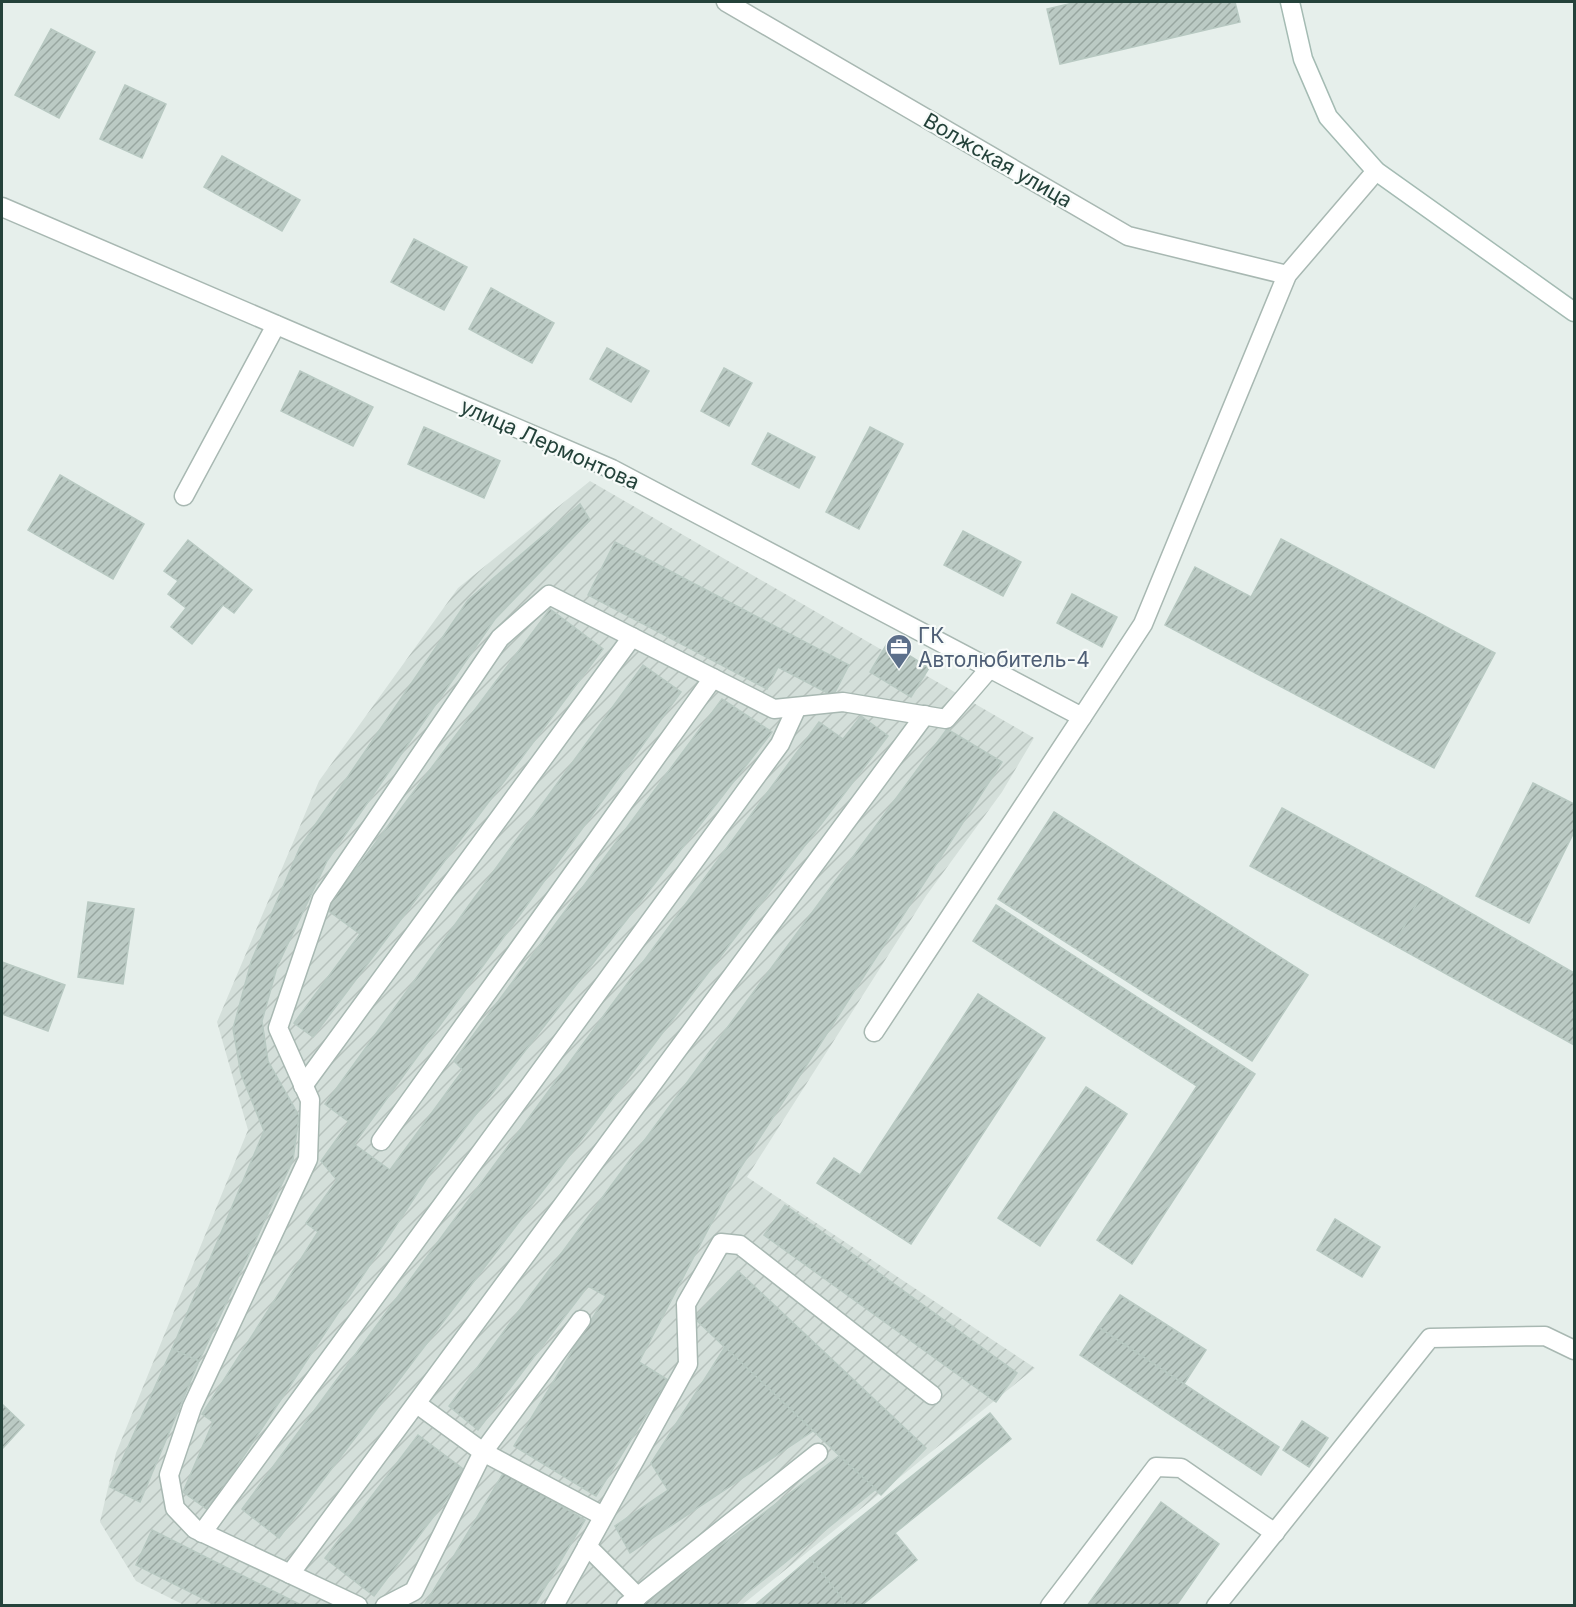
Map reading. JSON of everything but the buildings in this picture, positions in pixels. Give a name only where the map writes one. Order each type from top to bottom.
[{"type":"street","name":"Волжская улица","points":[[726,2],[1128,236],[1287,275]]},
{"type":"street","points":[[1290,2],[1304,59],[1328,117],[1376,171],[1575,312]]},
{"type":"street","points":[[874,1032],[1143,624],[1287,275],[1376,171]]},
{"type":"street","name":"улица Лермонтова","points":[[2,207],[612,469],[1082,717]]},
{"type":"street","points":[[184,496],[276,325]]},
{"type":"street","points":[[358,1605],[195,1529],[175,1508],[169,1475],[192,1407],[308,1159],[310,1100],[278,1028],[322,899],[500,638],[549,595],[774,709],[843,702],[946,719],[990,668]]},
{"type":"street","points":[[303,1086],[632,637]]},
{"type":"street","points":[[381,1141],[713,678]]},
{"type":"street","points":[[202,1533],[780,744],[797,707]]},
{"type":"street","points":[[290,1574],[925,716]]},
{"type":"street","points":[[554,1605],[688,1364],[686,1304],[721,1243],[740,1245],[932,1395]]},
{"type":"street","points":[[386,1605],[414,1591],[483,1452],[581,1320]]},
{"type":"street","points":[[1216,1605],[1430,1338],[1545,1336],[1575,1350]]},
{"type":"street","points":[[417,1404],[483,1452],[603,1516]]},
{"type":"street","points":[[587,1546],[632,1601],[818,1453]]},
{"type":"street","points":[[1050,1605],[1156,1467],[1181,1468],[1275,1533]]},
{"type":"shaded area","name":"ГК Автолюбитель-4","points":[[590,481],[1034,738],[1002,792],[926,896],[747,1177],[1035,1368],[742,1605],[184,1605],[136,1581],[100,1522],[116,1453],[248,1130],[217,1022],[319,781],[458,588]]},
{"type":"place","name":"ГК Автолюбитель-4","points":[[899,670]]}]
